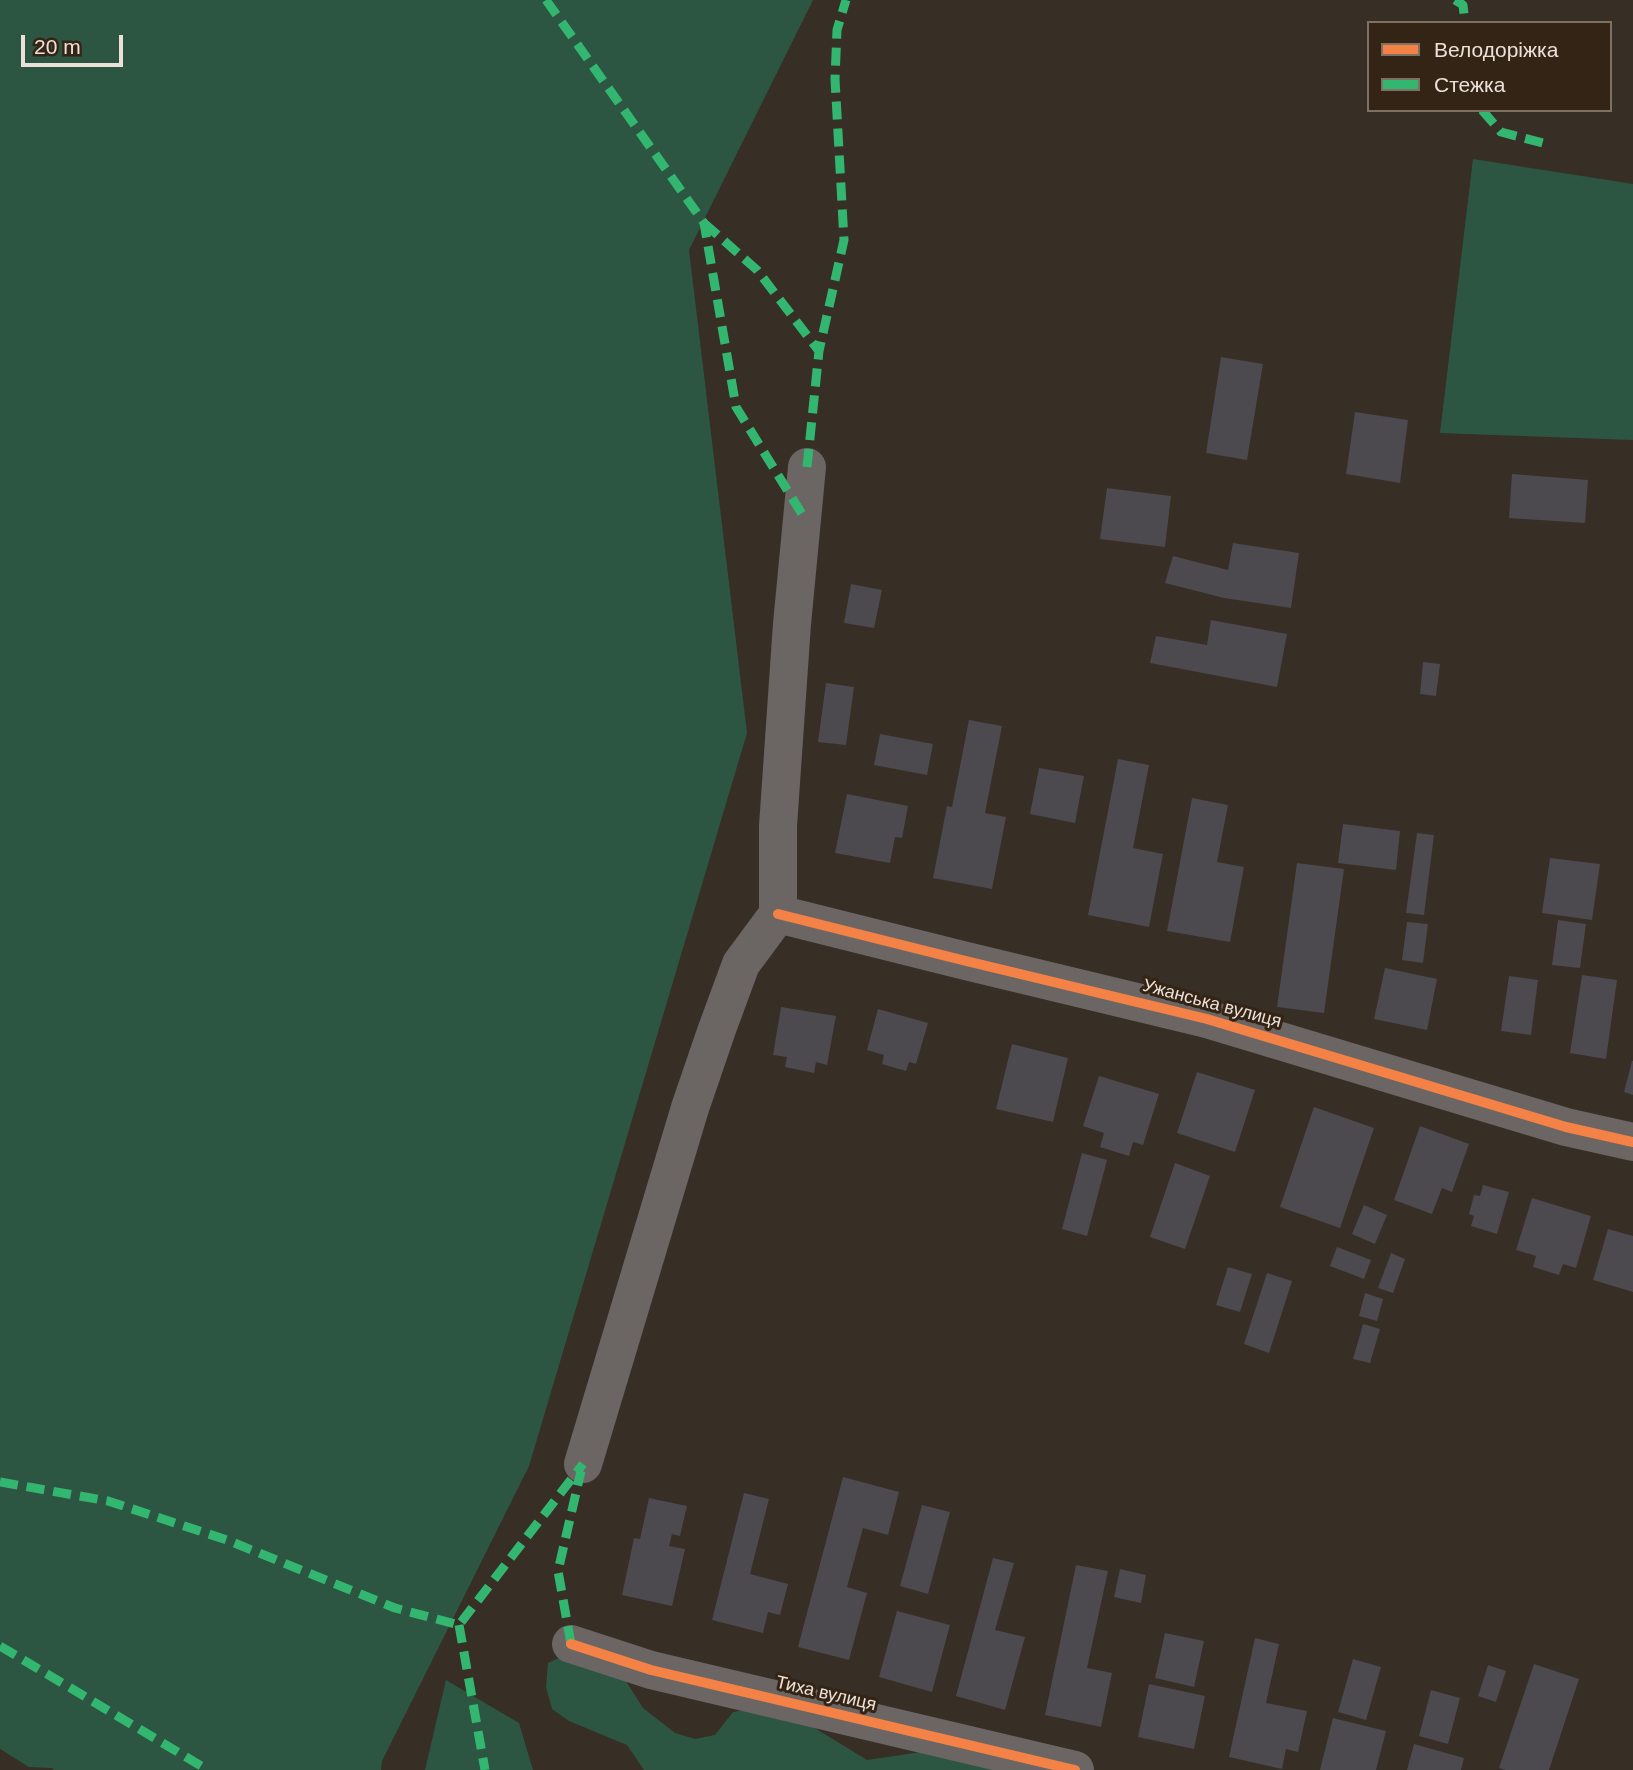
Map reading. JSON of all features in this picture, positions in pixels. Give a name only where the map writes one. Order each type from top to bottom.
[{"type":"street","points":[[583,1464],[690,1108],[712,1045],[741,964],[778,914],[778,826],[792,624],[807,467]]},
{"type":"street","name":"Ужанська вулиця","points":[[778,914],[1207,1019],[1566,1127],[1633,1142]]},
{"type":"street","name":"Тиха вулиця","points":[[571,1644],[650,1670],[1075,1770]]},
{"type":"green space","points":[[0,0],[813,0],[689,250],[747,733],[529,1466],[382,1761],[381,1770],[54,1770],[29,1767],[0,1749]]},
{"type":"green space","points":[[1473,159],[1633,184],[1633,440],[1440,433]]},
{"type":"green space","points":[[563,1656],[622,1675],[643,1708],[675,1733],[695,1739],[715,1735],[733,1712],[752,1709],[813,1727],[867,1760],[928,1751],[1002,1770],[644,1770],[627,1745],[569,1721],[552,1709],[546,1687],[548,1663]]},
{"type":"green space","points":[[446,1680],[519,1723],[533,1770],[425,1770]]},
{"type":"building","points":[[1221,357],[1263,364],[1247,460],[1206,453]]},
{"type":"building","points":[[1355,412],[1408,420],[1400,483],[1346,474]]},
{"type":"building","points":[[1512,474],[1588,480],[1585,523],[1509,518]]},
{"type":"building","points":[[1107,488],[1171,496],[1165,547],[1100,539]]},
{"type":"building","points":[[1233,543],[1299,553],[1291,608],[1224,598],[1165,583],[1173,556],[1228,570]]},
{"type":"building","points":[[851,584],[882,590],[874,628],[844,623]]},
{"type":"building","points":[[1211,620],[1287,634],[1277,687],[1150,663],[1156,636],[1207,645]]},
{"type":"building","points":[[1423,662],[1440,664],[1436,696],[1420,694]]},
{"type":"building","points":[[826,683],[854,687],[846,745],[818,742]]},
{"type":"building","points":[[969,720],[1002,726],[985,813],[1006,817],[992,889],[933,878],[947,806],[952,807]]},
{"type":"building","points":[[880,734],[933,744],[927,775],[874,765]]},
{"type":"building","points":[[1118,759],[1149,765],[1133,848],[1163,854],[1149,927],[1088,915]]},
{"type":"building","points":[[1039,768],[1084,776],[1075,823],[1030,814]]},
{"type":"building","points":[[847,794],[908,806],[902,838],[895,837],[890,863],[835,853]]},
{"type":"building","points":[[1192,798],[1228,805],[1217,862],[1244,867],[1230,942],[1167,931]]},
{"type":"building","points":[[1343,824],[1400,831],[1396,870],[1338,863]]},
{"type":"building","points":[[1417,833],[1434,835],[1424,915],[1406,913]]},
{"type":"building","points":[[1550,858],[1600,864],[1592,920],[1542,913]]},
{"type":"building","points":[[1297,863],[1344,869],[1324,1013],[1277,1007]]},
{"type":"building","points":[[1558,920],[1586,924],[1580,968],[1552,965]]},
{"type":"building","points":[[1407,922],[1428,924],[1423,963],[1402,960]]},
{"type":"building","points":[[1385,968],[1437,979],[1427,1030],[1374,1019]]},
{"type":"building","points":[[1582,975],[1617,980],[1606,1059],[1570,1053]]},
{"type":"building","points":[[1509,976],[1538,980],[1531,1035],[1501,1031]]},
{"type":"building","points":[[781,1007],[836,1016],[827,1065],[816,1062],[814,1073],[785,1067],[787,1057],[773,1055]]},
{"type":"building","points":[[878,1009],[928,1023],[916,1064],[909,1062],[906,1071],[882,1064],[884,1055],[867,1050]]},
{"type":"building","points":[[1012,1044],[1068,1058],[1053,1122],[996,1109]]},
{"type":"building","points":[[1633,1061],[1633,1095],[1624,1092]]},
{"type":"building","points":[[1197,1072],[1255,1090],[1235,1152],[1177,1133]]},
{"type":"building","points":[[1099,1076],[1159,1094],[1143,1145],[1133,1142],[1129,1156],[1100,1147],[1104,1133],[1083,1126]]},
{"type":"building","points":[[1314,1107],[1374,1128],[1340,1228],[1280,1207]]},
{"type":"building","points":[[1420,1126],[1469,1144],[1452,1192],[1442,1188],[1432,1214],[1394,1200]]},
{"type":"building","points":[[1082,1153],[1107,1160],[1087,1236],[1062,1229]]},
{"type":"building","points":[[1175,1163],[1210,1176],[1185,1249],[1150,1237]]},
{"type":"building","points":[[1483,1185],[1509,1192],[1497,1234],[1471,1226],[1474,1216],[1469,1214],[1474,1195],[1480,1196]]},
{"type":"building","points":[[1532,1198],[1591,1216],[1576,1268],[1563,1264],[1559,1275],[1533,1267],[1536,1256],[1516,1250]]},
{"type":"building","points":[[1364,1205],[1387,1215],[1375,1244],[1352,1234]]},
{"type":"building","points":[[1608,1229],[1633,1236],[1633,1292],[1593,1280]]},
{"type":"building","points":[[1337,1247],[1371,1260],[1364,1279],[1330,1266]]},
{"type":"building","points":[[1391,1253],[1405,1259],[1393,1293],[1378,1288]]},
{"type":"building","points":[[1228,1267],[1252,1274],[1240,1312],[1216,1305]]},
{"type":"building","points":[[1267,1273],[1292,1281],[1269,1353],[1244,1344]]},
{"type":"building","points":[[1365,1293],[1383,1299],[1377,1321],[1359,1316]]},
{"type":"building","points":[[1363,1324],[1380,1329],[1370,1363],[1353,1359]]},
{"type":"building","points":[[843,1477],[899,1492],[888,1535],[863,1528],[847,1587],[867,1593],[849,1660],[798,1647]]},
{"type":"building","points":[[744,1493],[769,1499],[750,1574],[788,1584],[780,1615],[768,1612],[763,1633],[712,1620]]},
{"type":"building","points":[[649,1498],[687,1506],[680,1536],[672,1534],[669,1546],[685,1549],[672,1606],[622,1595],[634,1538],[640,1539]]},
{"type":"building","points":[[922,1505],[950,1512],[928,1594],[900,1586]]},
{"type":"building","points":[[993,1558],[1014,1563],[995,1630],[1025,1637],[1005,1710],[956,1696]]},
{"type":"building","points":[[1076,1565],[1108,1571],[1087,1668],[1112,1673],[1101,1727],[1045,1715]]},
{"type":"building","points":[[1120,1569],[1146,1575],[1141,1603],[1114,1597]]},
{"type":"building","points":[[897,1611],[950,1625],[932,1692],[879,1677]]},
{"type":"building","points":[[1165,1633],[1204,1641],[1194,1687],[1155,1678]]},
{"type":"building","points":[[1255,1638],[1279,1644],[1266,1703],[1307,1711],[1298,1752],[1286,1749],[1282,1769],[1229,1757]]},
{"type":"building","points":[[1353,1659],[1381,1667],[1366,1720],[1338,1712]]},
{"type":"building","points":[[1534,1664],[1579,1679],[1549,1770],[1505,1770],[1499,1768]]},
{"type":"building","points":[[1488,1665],[1506,1671],[1496,1702],[1478,1696]]},
{"type":"building","points":[[1149,1684],[1205,1696],[1194,1749],[1138,1737]]},
{"type":"building","points":[[1431,1690],[1460,1698],[1448,1744],[1419,1736]]},
{"type":"building","points":[[1333,1718],[1386,1731],[1376,1770],[1320,1770]]},
{"type":"building","points":[[1414,1744],[1464,1758],[1461,1770],[1407,1770]]},
{"type":"marked path","points":[[546,0],[704,223],[736,407],[802,514]]},
{"type":"marked path","points":[[807,467],[819,351],[844,240],[835,79],[837,30],[846,0]]},
{"type":"marked path","points":[[1455,0],[1463,5],[1465,21]]},
{"type":"marked path","points":[[1484,112],[1501,132],[1543,143]]},
{"type":"marked path","points":[[704,223],[757,270],[819,351]]},
{"type":"marked path","points":[[0,1482],[108,1501],[227,1540],[395,1608],[459,1625],[583,1464]]},
{"type":"marked path","points":[[571,1644],[558,1571],[581,1471]]},
{"type":"marked path","points":[[459,1625],[485,1770]]},
{"type":"marked path","points":[[0,1646],[208,1770]]},
{"type":"cycle path","points":[[778,914],[1207,1019],[1566,1127],[1633,1142]]},
{"type":"cycle path","points":[[571,1644],[651,1670],[1075,1770]]}]
